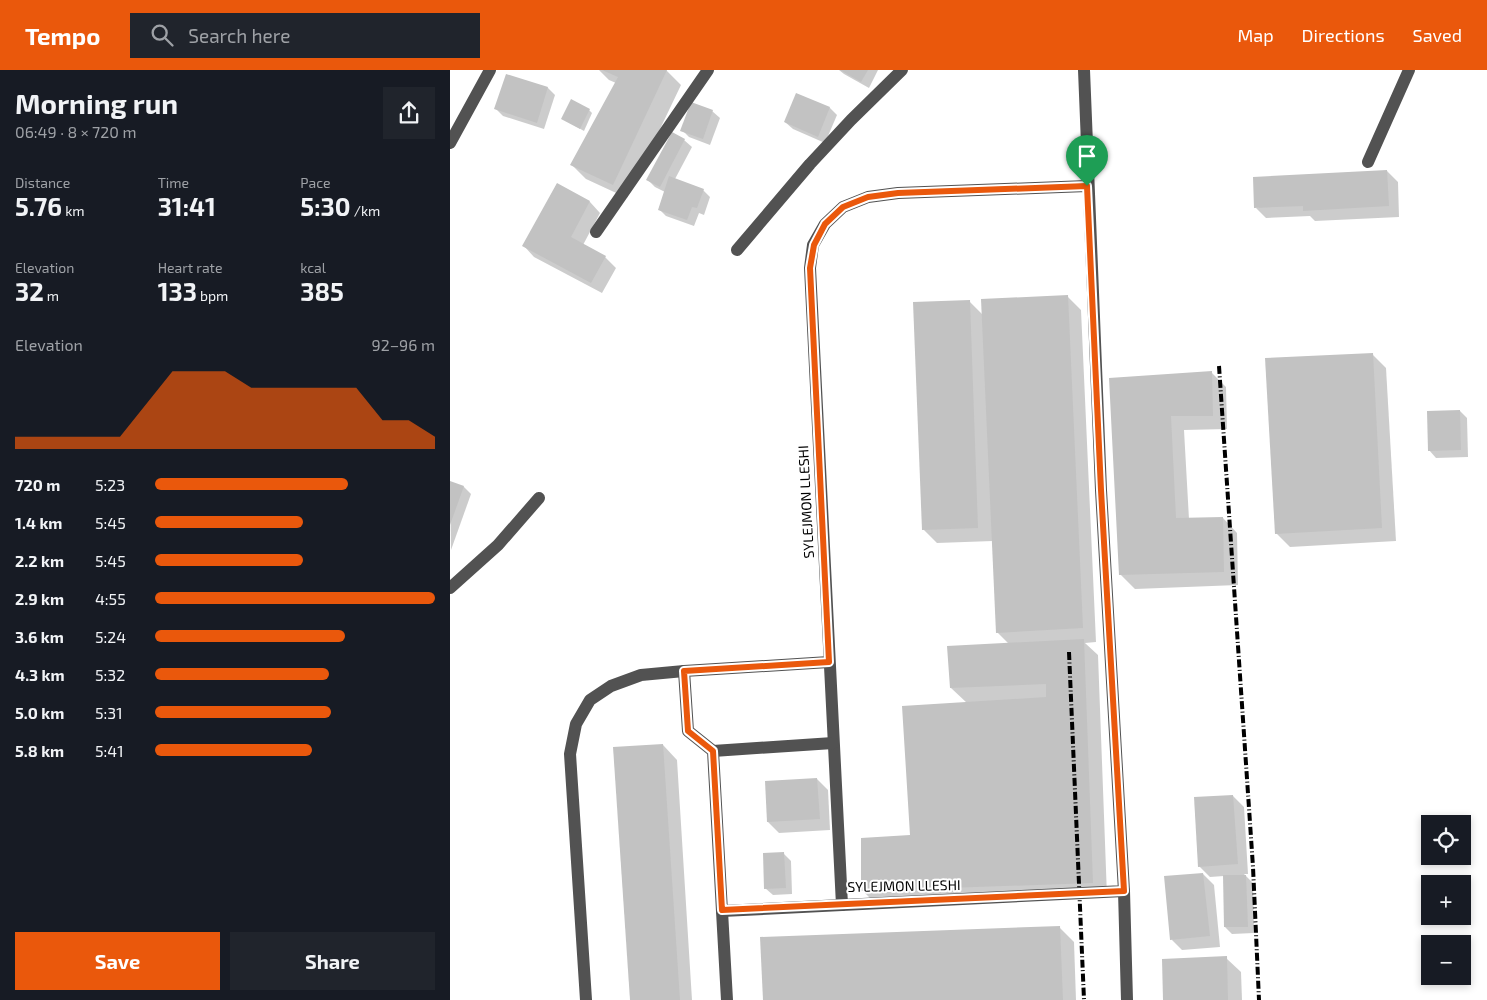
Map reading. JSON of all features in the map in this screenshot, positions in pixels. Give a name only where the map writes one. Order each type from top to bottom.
[{"type":"street","points":[[450,142],[490,70]]},
{"type":"street","points":[[596,232],[708,70]]},
{"type":"street","points":[[737,250],[810,164],[902,70]]},
{"type":"street","points":[[1084,70],[1087,186],[1124,891],[1127,1000]]},
{"type":"street","points":[[1368,162],[1409,70]]},
{"type":"street","name":"SYLEJMON LLESHI","points":[[1087,186],[898,193],[868,197],[843,207],[825,224],[814,245],[810,268],[829,662],[842,905],[1124,891]]},
{"type":"street","points":[[450,588],[498,545],[539,498]]},
{"type":"street","points":[[586,1000],[570,754],[576,724],[590,700],[611,686],[641,675],[829,662]]},
{"type":"street","points":[[684,671],[688,731],[713,751],[834,743]]},
{"type":"street","points":[[713,751],[727,1000]]},
{"type":"street","points":[[722,910],[842,905]]},
{"type":"building","points":[[602,70],[667,70],[613,185],[570,165],[618,77]]},
{"type":"building","points":[[840,70],[868,70],[861,82]]},
{"type":"building","points":[[506,74],[548,87],[537,123],[494,109]]},
{"type":"building","points":[[796,93],[830,107],[818,137],[784,122]]},
{"type":"building","points":[[571,99],[590,109],[580,129],[561,119]]},
{"type":"building","points":[[691,102],[713,110],[703,139],[680,131]]},
{"type":"building","points":[[672,132],[685,139],[660,187],[646,180]]},
{"type":"building","points":[[1387,170],[1389,206],[1303,211],[1303,206],[1254,208],[1253,177]]},
{"type":"building","points":[[669,176],[704,189],[697,208],[692,207],[687,220],[658,210]]},
{"type":"building","points":[[557,183],[590,201],[571,237],[606,256],[591,283],[522,246]]},
{"type":"building","points":[[1068,295],[1083,628],[996,633],[981,299]]},
{"type":"building","points":[[970,300],[978,528],[922,530],[913,302]]},
{"type":"building","points":[[1373,353],[1382,528],[1275,534],[1265,358]]},
{"type":"building","points":[[1212,371],[1213,416],[1171,416],[1176,518],[1223,517],[1224,572],[1119,575],[1109,378]]},
{"type":"building","points":[[1460,410],[1461,450],[1428,451],[1427,411]]},
{"type":"building","points":[[450,481],[464,486],[450,525]]},
{"type":"building","points":[[1084,639],[1093,883],[861,891],[861,838],[910,835],[902,706],[1046,697],[1046,684],[950,688],[947,646]]},
{"type":"building","points":[[663,744],[680,1000],[630,1000],[613,747]]},
{"type":"building","points":[[817,778],[820,819],[767,822],[765,781]]},
{"type":"building","points":[[1233,795],[1238,864],[1198,867],[1194,797]]},
{"type":"building","points":[[784,852],[786,888],[764,889],[763,853]]},
{"type":"building","points":[[1203,873],[1210,936],[1170,940],[1164,876]]},
{"type":"building","points":[[1223,875],[1246,875],[1248,927],[1224,927]]},
{"type":"building","points":[[1060,926],[1063,1000],[763,1000],[760,937]]},
{"type":"building","points":[[1227,956],[1228,1000],[1163,1000],[1162,959]]},
{"type":"railway","points":[[1219,366],[1253,867],[1259,1000]]},
{"type":"railway","points":[[1069,652],[1084,1000]]},
{"type":"route","points":[[1087,186],[1101,490],[1124,891],[722,910],[713,751],[688,731],[684,671],[829,662],[810,268],[814,245],[825,224],[843,207],[868,197],[898,193],[1087,186]]}]
